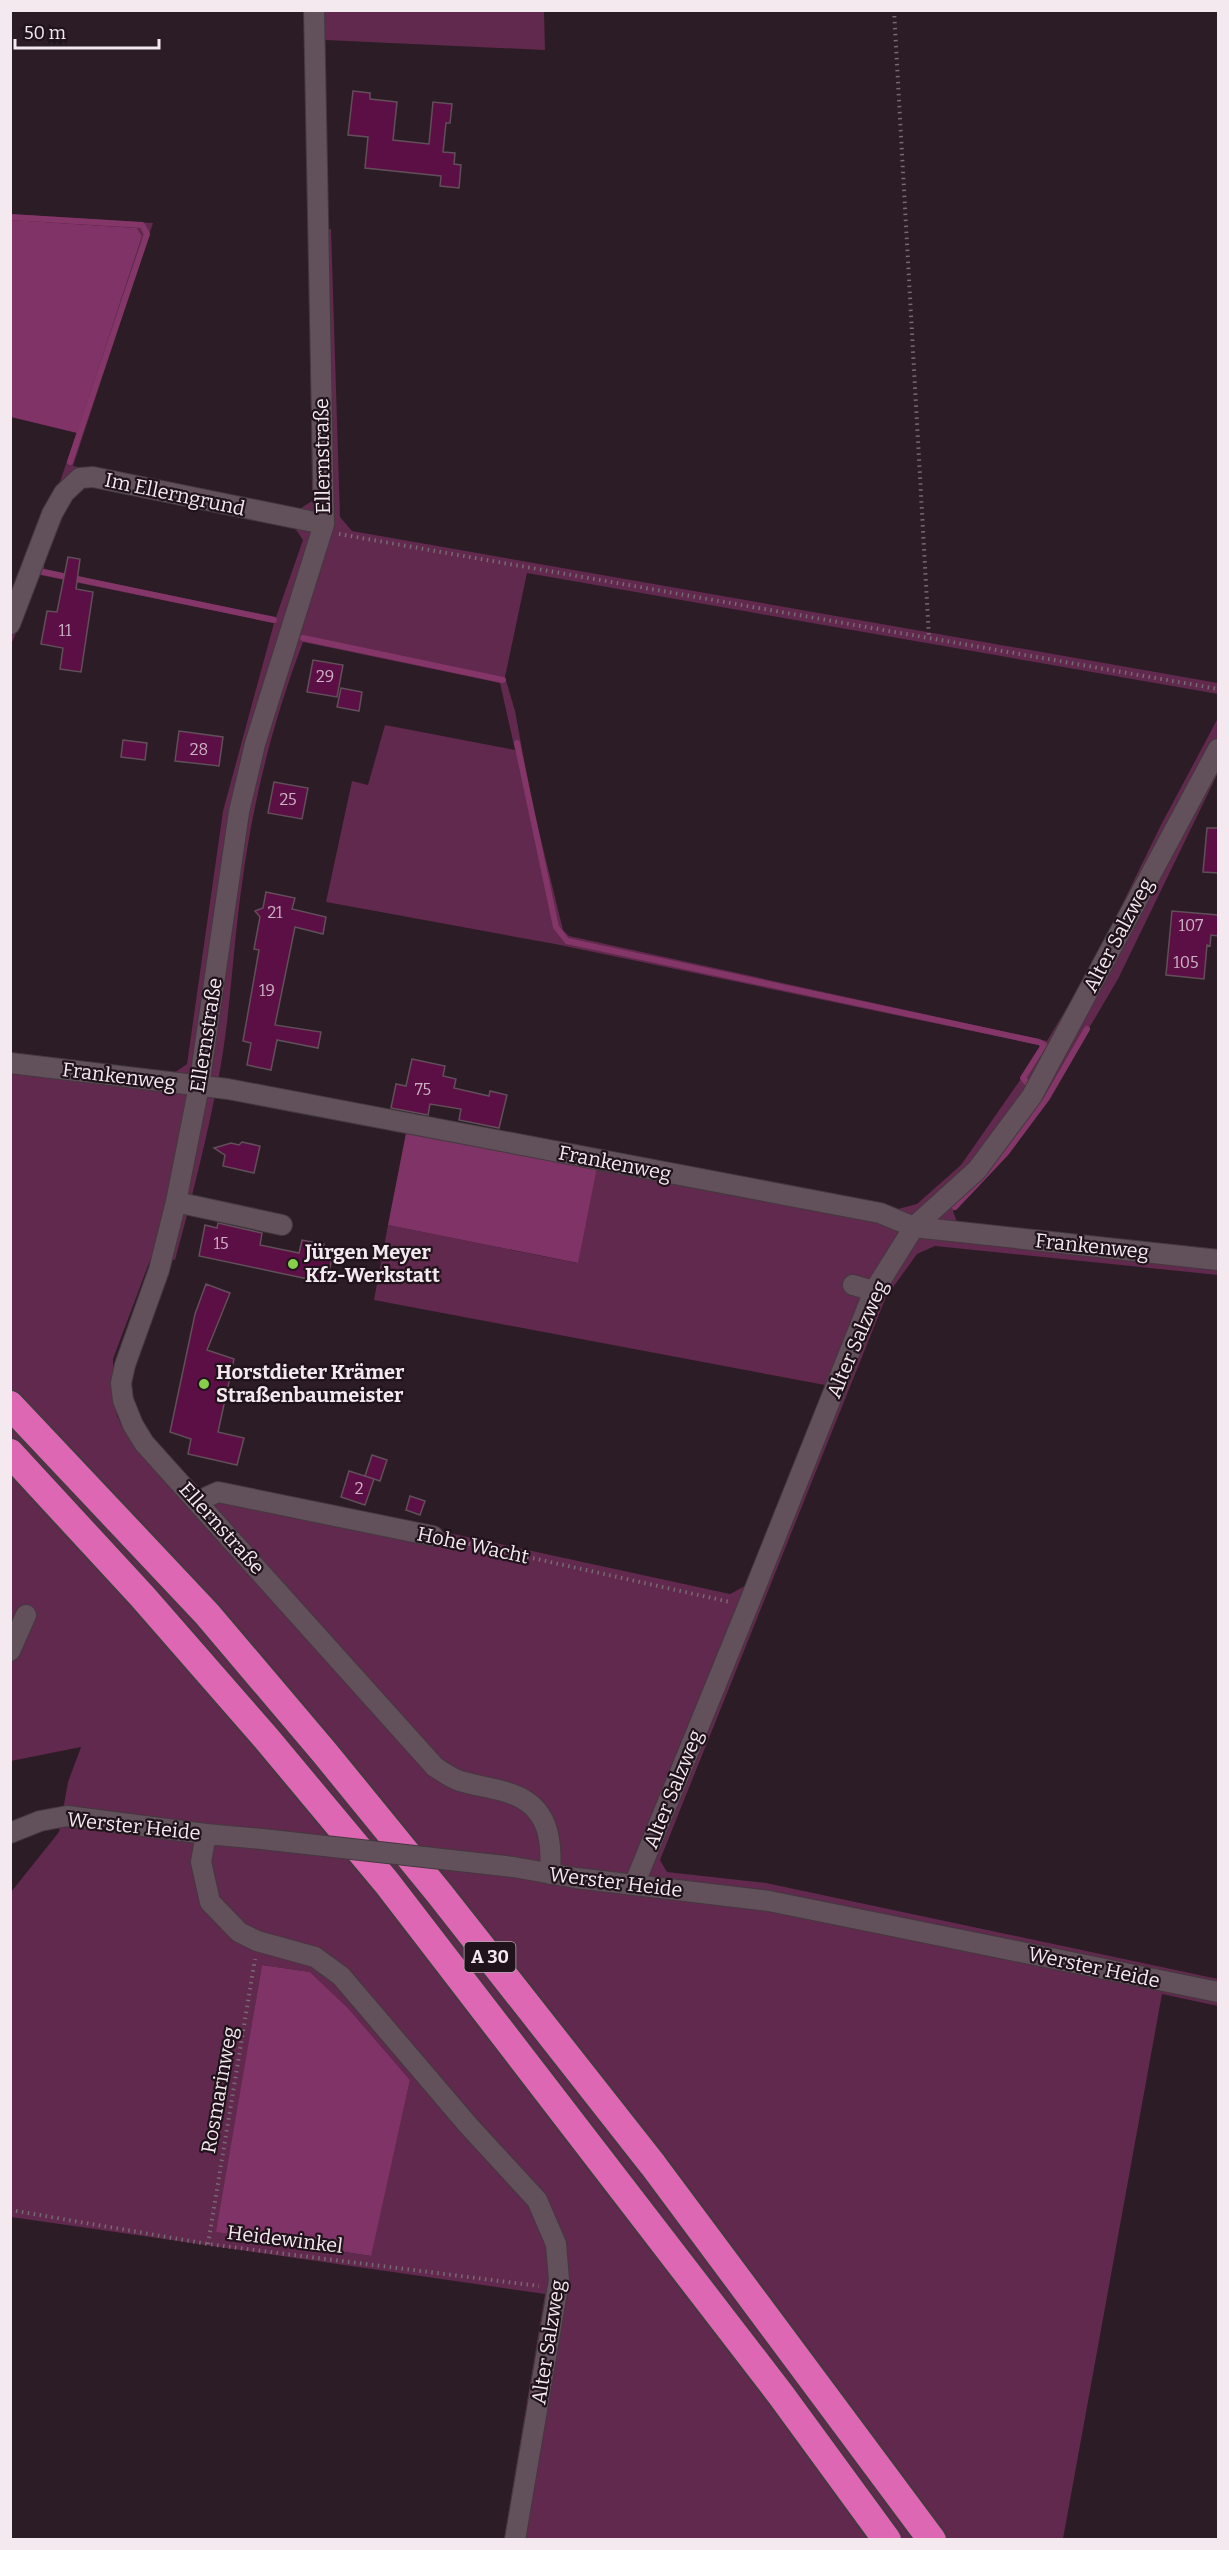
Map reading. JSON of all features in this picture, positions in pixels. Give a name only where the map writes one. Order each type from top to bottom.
[{"type":"highway","name":"A 30","points":[[10,1405],[207,1614],[440,1893],[653,2165],[932,2540]]},
{"type":"highway","name":"A 30","points":[[10,1453],[142,1596],[266,1738],[387,1883],[774,2386],[887,2540]]},
{"type":"street","name":"Ellernstraße","points":[[314,10],[323,528],[255,744],[239,812],[199,1086],[176,1202],[159,1270],[124,1365],[121,1383],[127,1413],[144,1443],[435,1767],[457,1780],[520,1797],[540,1816],[549,1831],[552,1853],[550,1874]]},
{"type":"street","name":"Im Ellerngrund","points":[[11,623],[52,514],[64,493],[80,478],[93,477],[323,528]]},
{"type":"street","name":"Alter Salzweg","points":[[634,1885],[874,1291],[914,1227],[977,1170],[1032,1096],[1218,749]]},
{"type":"street","name":"Frankenweg","points":[[10,1063],[228,1089],[880,1213],[914,1227],[1218,1260]]},
{"type":"street","points":[[176,1202],[282,1225]]},
{"type":"street","points":[[853,1285],[874,1291]]},
{"type":"street","name":"Hohe Wacht","points":[[198,1501],[218,1492],[433,1536]]},
{"type":"street","points":[[10,1651],[26,1615]]},
{"type":"street","name":"Werster Heide","points":[[10,1833],[40,1821],[67,1816],[206,1834],[513,1867],[550,1874],[769,1901],[1218,1992]]},
{"type":"street","name":"Alter Salzweg","points":[[206,1834],[201,1862],[210,1902],[238,1932],[257,1941],[315,1957],[341,1977],[468,2125],[537,2200],[556,2244],[558,2289],[515,2540]]},
{"type":"path","points":[[894,10],[929,638]]},
{"type":"path","points":[[323,528],[1218,689]]},
{"type":"path","name":"Hohe Wacht","points":[[433,1536],[748,1606]]},
{"type":"path","name":"Rosmarinweg","points":[[208,2244],[257,1941]]},
{"type":"path","name":"Heidewinkel","points":[[10,2210],[208,2244],[558,2289]]},
{"type":"shaded area","points":[[325,11],[544,11],[545,50],[325,40]]},
{"type":"shaded area","points":[[10,214],[153,223],[73,466],[298,510],[312,501],[309,229],[331,229],[340,517],[352,531],[1218,683],[1218,694],[527,573],[505,677],[515,711],[532,803],[563,930],[569,936],[1047,1041],[1094,962],[1161,825],[1218,718],[1218,773],[1118,979],[1049,1096],[979,1186],[953,1211],[957,1222],[1218,1249],[1218,1275],[935,1246],[917,1254],[886,1297],[660,1860],[667,1872],[766,1883],[1218,1979],[1218,2006],[1162,1994],[1063,2539],[504,2539],[545,2294],[11,2217],[11,1892],[59,1832],[68,1782],[81,1747],[11,1761],[11,1052],[174,1073],[187,1064],[223,811],[274,623],[40,575],[11,645],[11,603],[61,479],[142,236],[137,228],[11,220]],"holes":[[[88,486],[294,527],[303,540],[276,617],[42,569],[72,494]],[[303,642],[500,683],[515,750],[385,725],[368,785],[352,781],[326,902],[555,944],[1039,1045],[1041,1050],[961,1165],[917,1204],[898,1209],[539,1141],[536,1158],[597,1168],[577,1263],[388,1225],[374,1300],[825,1385],[745,1586],[730,1594],[261,1495],[188,1505],[125,1431],[117,1416],[113,1359],[152,1255],[175,1260],[199,1166],[224,1047],[239,907],[252,822],[273,731]],[[262,1965],[310,1972],[348,2008],[410,2080],[370,2256],[217,2232]]]},
{"type":"shaded area","points":[[11,220],[137,228],[142,236],[77,433],[11,417]]},
{"type":"shaded area","points":[[406,1133],[597,1168],[578,1263],[388,1225]]},
{"type":"shaded area","points":[[262,1965],[310,1972],[348,2008],[410,2080],[371,2256],[216,2232]]},
{"type":"building","points":[[353,91],[370,93],[370,99],[397,102],[393,140],[429,144],[433,102],[452,104],[450,123],[446,123],[443,152],[455,153],[454,164],[461,165],[459,188],[440,186],[441,176],[365,168],[368,137],[348,135]]},
{"type":"building","points":[[68,557],[80,559],[76,589],[93,592],[81,672],[60,669],[63,648],[41,644],[47,611],[57,612]]},
{"type":"building","points":[[313,660],[343,665],[337,697],[307,692]]},
{"type":"building","points":[[341,688],[362,692],[359,711],[337,707]]},
{"type":"building","points":[[179,731],[223,737],[219,766],[175,761]]},
{"type":"building","points":[[123,740],[147,743],[145,760],[121,757]]},
{"type":"building","points":[[274,782],[308,788],[302,819],[268,813]]},
{"type":"building","points":[[1207,828],[1218,828],[1218,873],[1203,872]]},
{"type":"building","points":[[266,892],[295,898],[292,909],[326,917],[323,934],[295,927],[275,1025],[321,1032],[318,1048],[277,1040],[271,1070],[247,1065],[251,1043],[243,1041],[259,950],[254,949],[260,917],[255,911],[263,908]]},
{"type":"building","points":[[1172,911],[1218,915],[1218,936],[1211,935],[1210,946],[1207,945],[1204,979],[1166,975]]},
{"type":"building","points":[[412,1059],[445,1066],[443,1076],[456,1079],[454,1088],[489,1096],[490,1091],[507,1095],[499,1128],[459,1120],[461,1109],[430,1104],[428,1115],[391,1108],[396,1084],[406,1086]]},
{"type":"building","points":[[242,1142],[260,1146],[254,1173],[223,1166],[225,1155],[214,1148],[231,1143],[239,1145]]},
{"type":"building","points":[[218,1223],[262,1233],[260,1245],[299,1253],[302,1240],[324,1244],[322,1255],[332,1257],[327,1283],[199,1256],[205,1225],[217,1228]]},
{"type":"building","name":"Horstdieter Krämer Straßenbaumeister","points":[[206,1284],[230,1293],[207,1350],[234,1359],[218,1432],[244,1438],[237,1465],[188,1454],[191,1439],[170,1432],[195,1314]]},
{"type":"building","points":[[372,1455],[387,1460],[380,1481],[365,1476]]},
{"type":"building","points":[[349,1471],[374,1479],[365,1505],[341,1497]]},
{"type":"building","points":[[410,1496],[425,1501],[420,1515],[406,1510]]},
{"type":"waterway","points":[[10,217],[142,225],[147,234],[70,462]]},
{"type":"waterway","points":[[41,567],[39,571],[274,620]]},
{"type":"waterway","points":[[303,638],[503,680]]},
{"type":"waterway","points":[[517,743],[556,927],[567,941],[1039,1042],[1044,1045],[1023,1078],[1026,1082]]},
{"type":"waterway","points":[[955,1207],[1006,1153],[1047,1098],[1087,1029]]},
{"type":"place","name":"Jürgen Meyer Kfz-Werkstatt","points":[[293,1264]]},
{"type":"place","name":"Horstdieter Krämer Straßenbaumeister","points":[[204,1384]]}]
